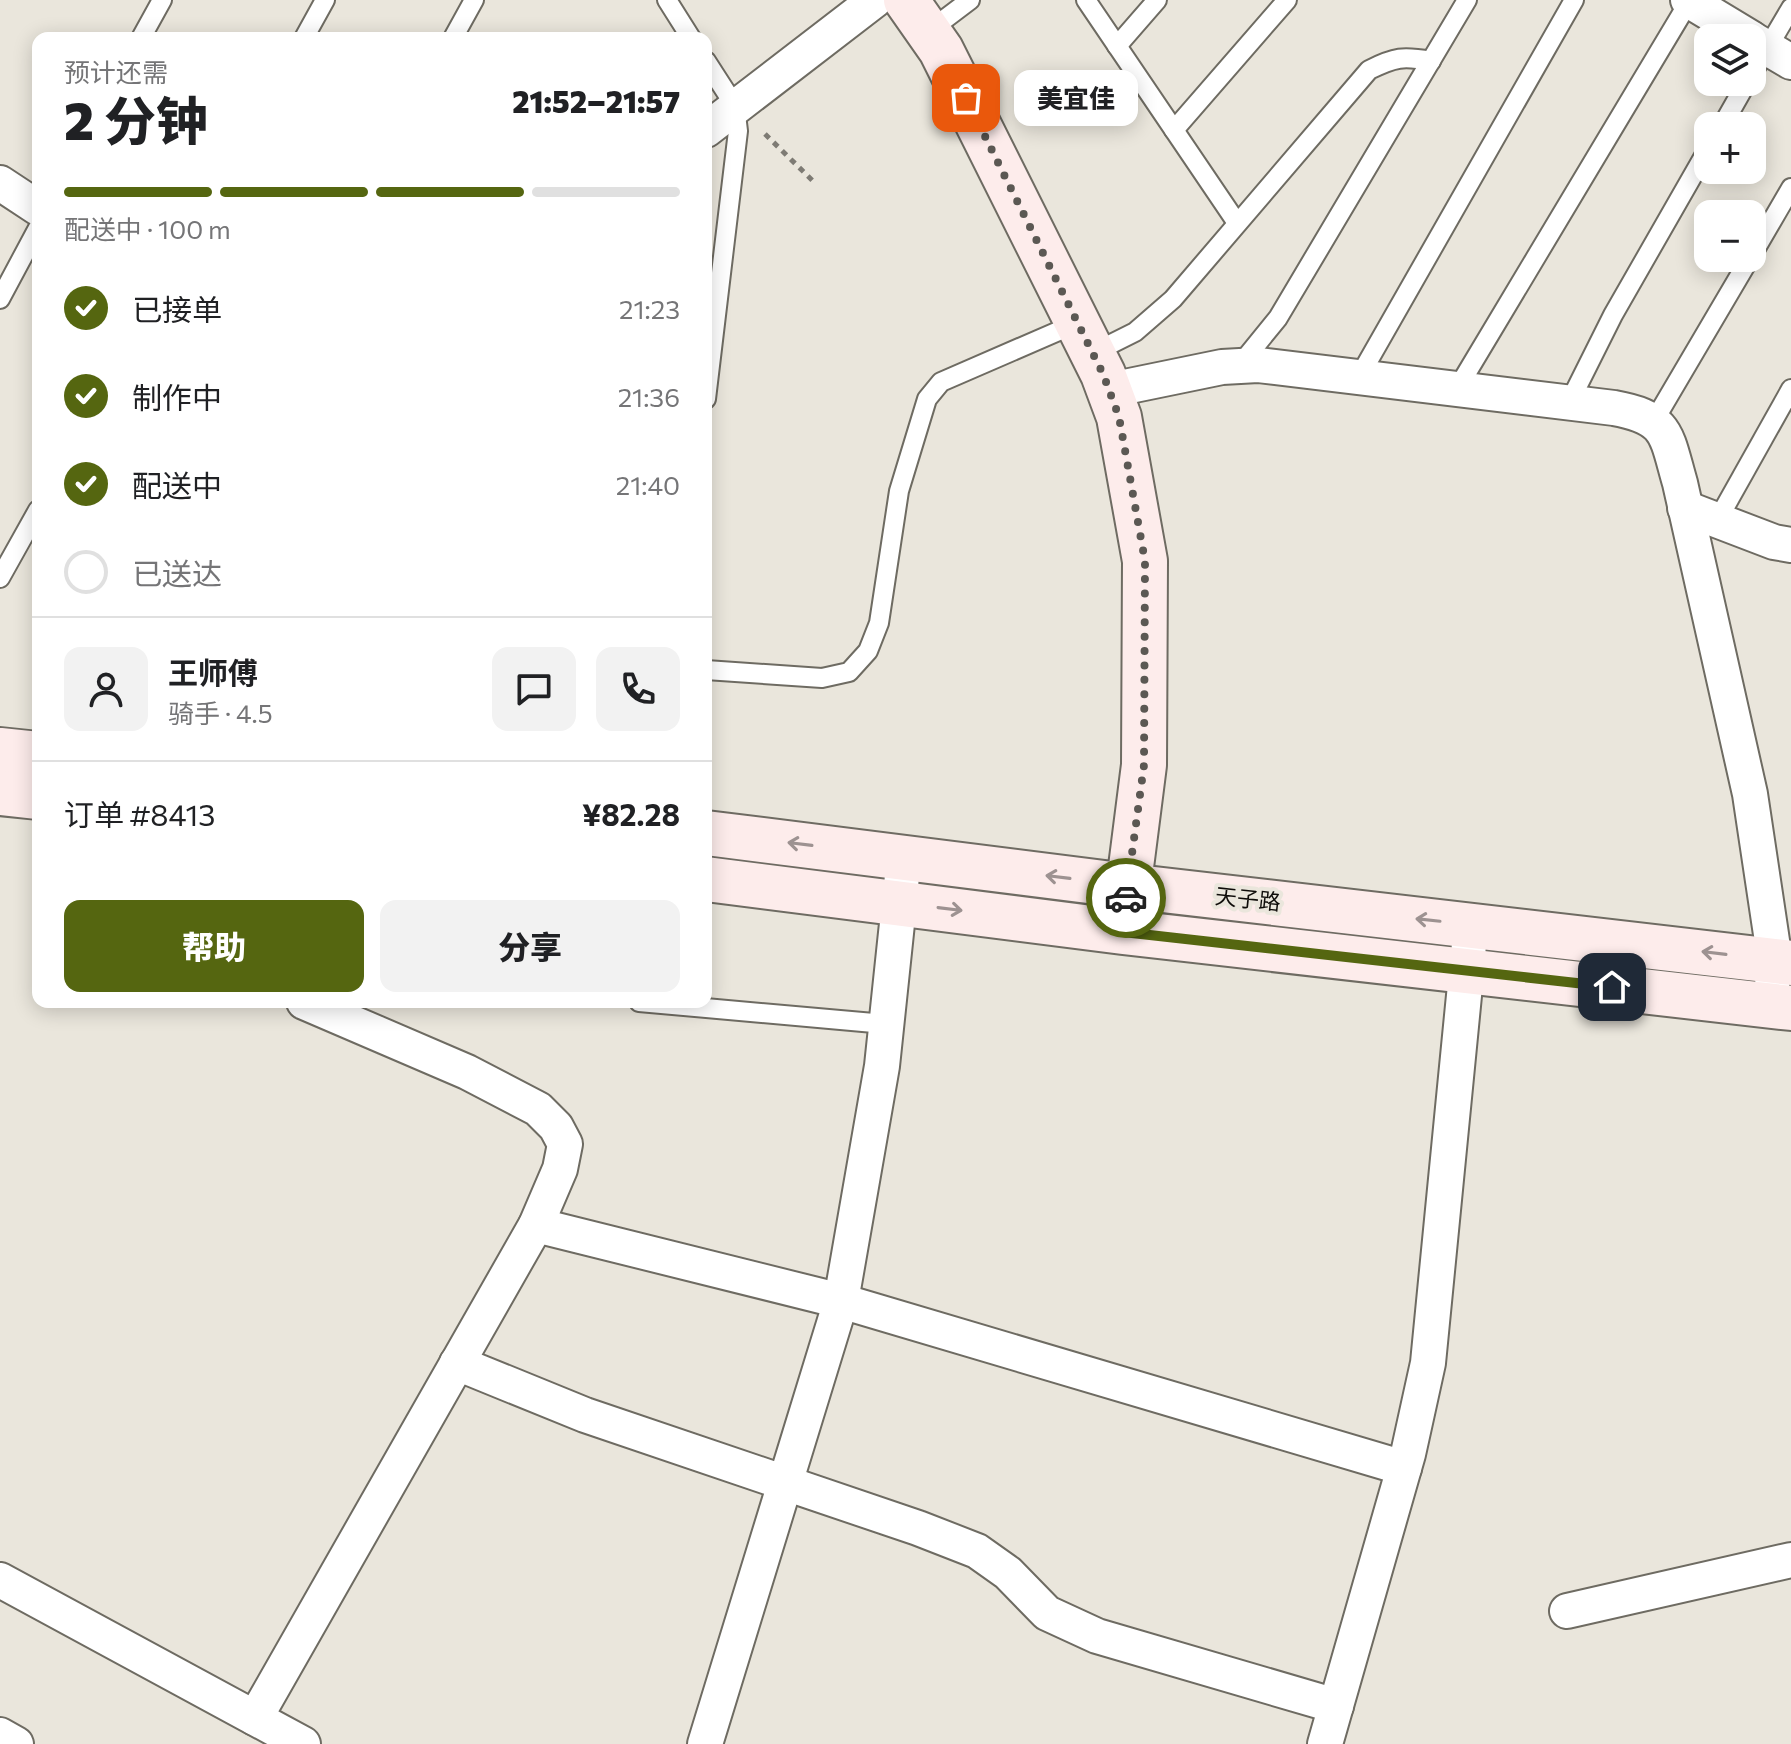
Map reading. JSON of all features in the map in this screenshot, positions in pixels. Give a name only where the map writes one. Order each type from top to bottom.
[{"type":"street","points":[[712,125],[875,0]]},
{"type":"street","points":[[1689,0],[1723,24]]},
{"type":"street","points":[[918,16],[941,50],[1093,355],[1119,417],[1145,561],[1144,765],[1123,932]]},
{"type":"street","points":[[0,183],[32,204]]},
{"type":"street","points":[[1093,355],[1258,365],[1569,403],[1630,411],[1654,421],[1663,429],[1685,508],[1750,794],[1783,962],[1781,1007]]},
{"type":"street","points":[[1685,508],[1774,542],[1791,545]]},
{"type":"street","points":[[0,750],[32,753]]},
{"type":"street","points":[[0,793],[32,796]]},
{"type":"street","name":"天子路","points":[[712,834],[1128,886],[1783,962]]},
{"type":"street","points":[[705,1744],[841,1301],[882,1066],[904,857]]},
{"type":"street","name":"天子路","points":[[712,880],[1123,932],[1781,1007]]},
{"type":"street","points":[[1325,1744],[1404,1468],[1428,1363],[1471,924]]},
{"type":"street","points":[[255,1718],[536,1225],[560,1169],[565,1144],[556,1127],[538,1109],[467,1072],[318,1008]]},
{"type":"street","points":[[536,1225],[841,1301],[1404,1468]]},
{"type":"street","points":[[457,1363],[540,1398],[977,1551],[1008,1573],[1047,1613],[1097,1636],[1336,1706]]},
{"type":"street","points":[[1567,1611],[1791,1560]]},
{"type":"street","points":[[0,1580],[303,1744]]},
{"type":"street","points":[[0,1735],[16,1744]]},
{"type":"lane","points":[[144,32],[162,0]]},
{"type":"lane","points":[[307,32],[325,0]]},
{"type":"lane","points":[[456,32],[474,0]]},
{"type":"lane","points":[[667,0],[687,32]]},
{"type":"lane","points":[[918,16],[970,0]]},
{"type":"lane","points":[[1086,0],[1237,223]]},
{"type":"lane","points":[[1117,46],[1157,0]]},
{"type":"lane","points":[[1174,130],[1287,0]]},
{"type":"lane","points":[[1239,366],[1278,318],[1467,0]]},
{"type":"lane","points":[[1359,377],[1574,0]]},
{"type":"lane","points":[[1457,389],[1689,0]]},
{"type":"lane","points":[[1766,47],[1791,8]]},
{"type":"lane","points":[[712,670],[822,678],[849,672],[868,651],[879,623],[899,491],[927,399],[941,382],[1093,355],[1135,332],[1173,299],[1369,70],[1394,57],[1431,61]]},
{"type":"lane","points":[[712,70],[735,106],[738,131],[712,349]]},
{"type":"lane","points":[[1569,403],[1613,315],[1694,173]]},
{"type":"lane","points":[[1766,230],[1791,188]]},
{"type":"lane","points":[[0,299],[32,239]]},
{"type":"lane","points":[[1654,421],[1742,272]]},
{"type":"lane","points":[[1717,521],[1791,389]]},
{"type":"lane","points":[[0,578],[32,521]]},
{"type":"lane","points":[[706,1008],[885,1024]]},
{"type":"path","points":[[735,106],[816,184]]},
{"type":"way so far","points":[[966,98],[1103,374],[1119,417],[1145,561],[1144,765],[1126,898]]},
{"type":"place","name":"美宜佳","points":[[966,98]]},
{"type":"route","points":[[1126,898],[1123,932],[1612,987]]}]
